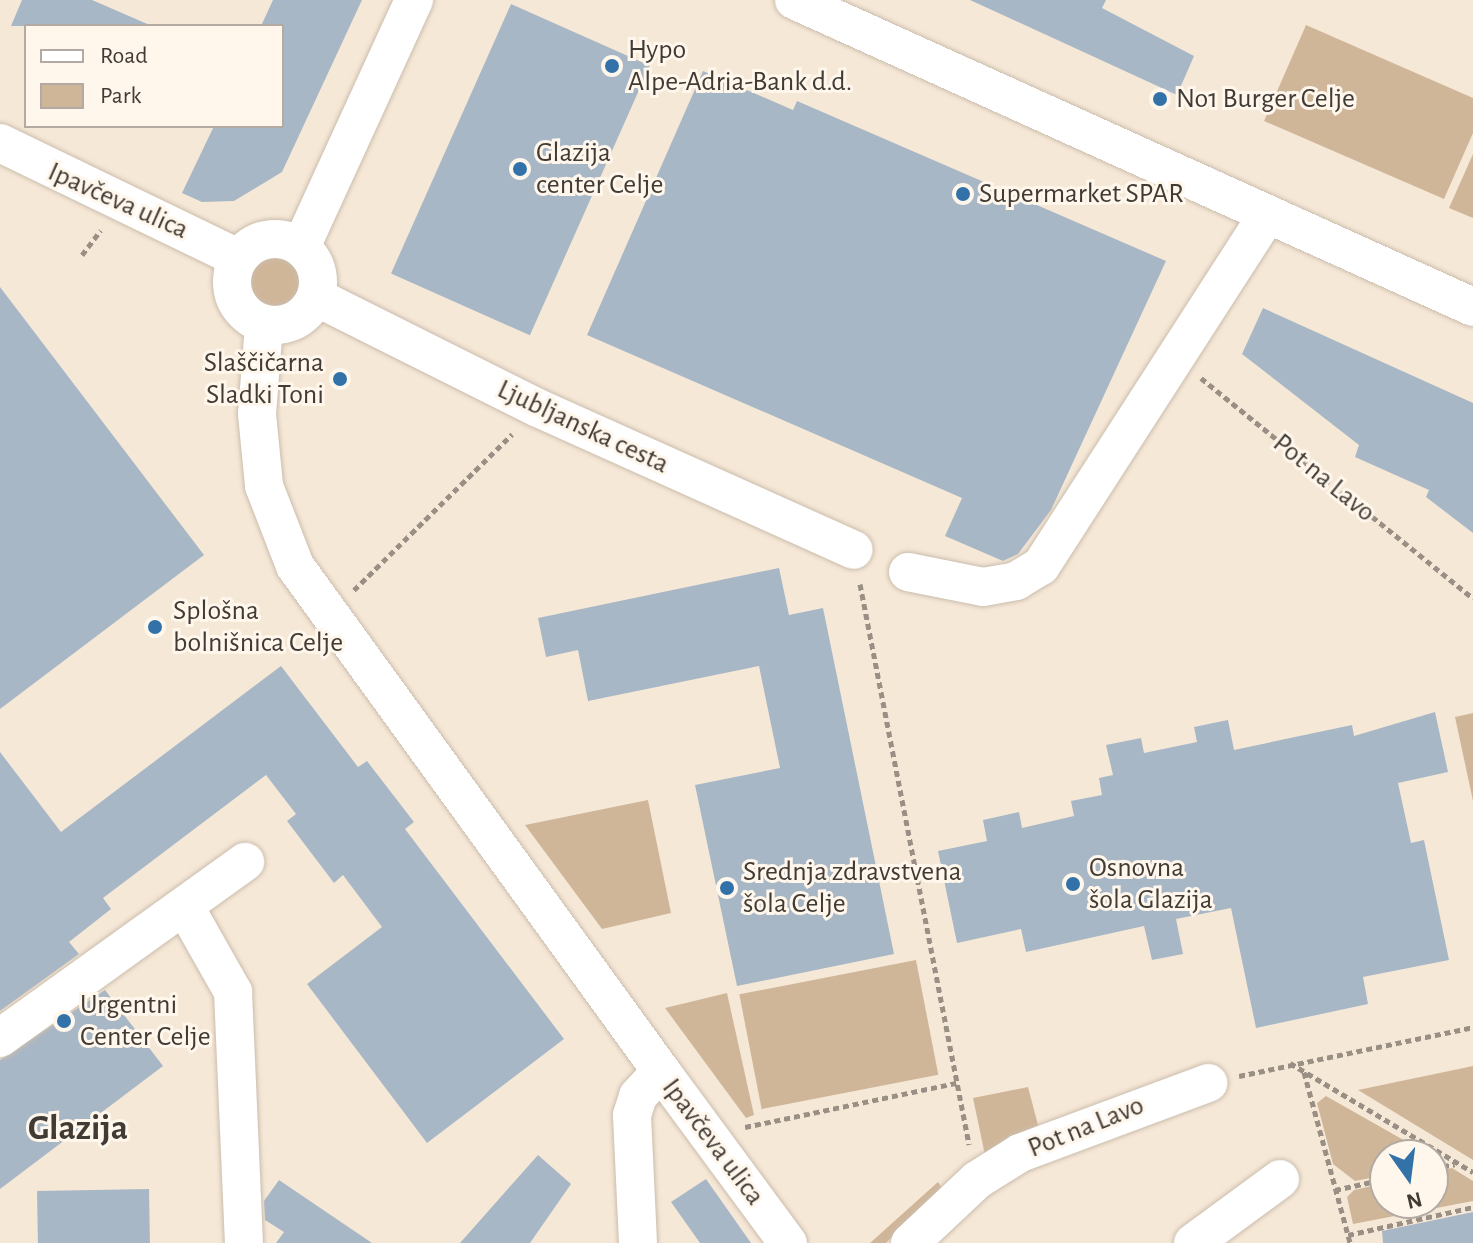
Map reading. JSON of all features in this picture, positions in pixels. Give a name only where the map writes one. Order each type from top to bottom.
[{"type":"street","points":[[301,247],[414,0]]},
{"type":"street","points":[[794,0],[1473,307]]},
{"type":"street","name":"Ipavčeva ulica","points":[[2,151],[238,258]]},
{"type":"street","points":[[908,572],[983,587],[1016,581],[1041,566],[1267,215]]},
{"type":"street","points":[[260,241],[301,247],[316,269],[316,297],[301,317],[264,325],[234,298],[238,258],[260,241]]},
{"type":"street","name":"Ljubljanska cesta","points":[[316,297],[538,408],[854,550]]},
{"type":"street","points":[[264,325],[257,414],[264,486],[295,566],[661,1071]]},
{"type":"street","points":[[0,1038],[245,862]]},
{"type":"street","points":[[185,907],[233,992],[244,1243]]},
{"type":"street","name":"Ipavčeva ulica","points":[[638,1243],[632,1115],[638,1096],[661,1071],[788,1243]]},
{"type":"street","name":"Pot na Lavo","points":[[910,1243],[977,1180],[1127,1108],[1208,1083]]},
{"type":"street","points":[[1193,1243],[1280,1179]]},
{"type":"path","name":"Pot na Lavo","points":[[1176,357],[1473,598]]},
{"type":"path","points":[[331,613],[538,408]]},
{"type":"path","points":[[854,550],[977,1180]]},
{"type":"path","points":[[1208,1083],[1290,1063],[1473,1027]]},
{"type":"path","points":[[1290,1063],[1473,1172]]},
{"type":"path","points":[[1303,1071],[1350,1243]]},
{"type":"path","points":[[709,1136],[956,1083]]},
{"type":"path","points":[[1449,1165],[1456,1163]]},
{"type":"path","points":[[1335,1190],[1369,1183]]},
{"type":"path","points":[[1348,1235],[1473,1207]]},
{"type":"green space","points":[[1306,25],[1473,98],[1473,133],[1444,199],[1264,121]]},
{"type":"green space","points":[[1473,154],[1473,218],[1449,208]]},
{"type":"green space","points":[[275,256],[292,264],[300,281],[292,298],[275,306],[258,298],[250,281],[258,264]]},
{"type":"green space","points":[[1473,713],[1473,801],[1455,717]]},
{"type":"green space","points":[[648,800],[671,913],[602,929],[525,825]]},
{"type":"green space","points":[[916,960],[938,1075],[762,1109],[739,994]]},
{"type":"green space","points":[[727,993],[754,1115],[746,1118],[665,1008]]},
{"type":"green space","points":[[1473,1066],[1473,1160],[1449,1145],[1449,1139],[1438,1139],[1358,1090]]},
{"type":"green space","points":[[1028,1087],[1038,1125],[985,1155],[973,1098]]},
{"type":"green space","points":[[1326,1096],[1402,1139],[1369,1139],[1369,1178],[1355,1181],[1333,1164],[1317,1103]]},
{"type":"green space","points":[[1449,1169],[1473,1181],[1473,1201],[1449,1206]]},
{"type":"green space","points":[[938,1182],[942,1188],[886,1243],[870,1243]]},
{"type":"green space","points":[[1369,1187],[1369,1219],[1379,1219],[1353,1224],[1347,1197],[1354,1190]]},
{"type":"building","points":[[22,0],[92,0],[147,24],[24,24],[11,26]]},
{"type":"building","points":[[273,0],[362,0],[282,172],[234,201],[202,202],[182,193],[213,128],[284,128],[284,24],[262,24]]},
{"type":"building","points":[[970,0],[1106,0],[1102,8],[1194,56],[1177,95]]},
{"type":"building","name":"Glazija center Celje","points":[[511,4],[650,66],[530,335],[391,273]]},
{"type":"building","points":[[703,71],[793,110],[797,101],[1166,261],[1051,510],[1018,554],[1003,561],[945,536],[962,498],[587,335]]},
{"type":"building","points":[[0,287],[204,555],[0,709]]},
{"type":"building","points":[[1263,308],[1473,403],[1473,533],[1426,497],[1429,490],[1355,457],[1359,445],[1242,354]]},
{"type":"building","points":[[779,568],[789,615],[823,608],[894,954],[737,986],[695,785],[780,768],[759,666],[588,701],[578,650],[546,657],[538,618]]},
{"type":"building","points":[[281,666],[358,767],[367,761],[414,822],[405,829],[564,1039],[427,1143],[307,984],[382,927],[343,875],[334,883],[287,821],[296,814],[266,775],[103,898],[111,909],[69,942],[79,954],[0,1011],[0,752],[61,832]]},
{"type":"building","name":"Osnovna šola Glazija","points":[[1435,712],[1448,772],[1398,783],[1411,843],[1424,840],[1449,960],[1363,977],[1368,1004],[1256,1028],[1231,908],[1176,919],[1183,954],[1152,960],[1144,926],[1026,952],[1021,929],[957,943],[938,851],[987,841],[983,820],[1019,812],[1022,828],[1074,816],[1071,801],[1102,795],[1099,778],[1113,775],[1106,745],[1141,738],[1144,753],[1197,742],[1194,727],[1228,720],[1234,750],[1352,725],[1354,736]]},
{"type":"building","name":"Urgentni Center Celje","points":[[105,990],[163,1066],[0,1189],[0,1060]]},
{"type":"building","points":[[538,1155],[571,1184],[530,1243],[460,1243]]},
{"type":"building","points":[[706,1179],[751,1243],[700,1243],[671,1202]]},
{"type":"building","points":[[279,1180],[372,1243],[276,1243],[284,1232],[265,1220],[264,1201]]},
{"type":"building","points":[[149,1189],[150,1243],[38,1243],[37,1191]]},
{"type":"building","points":[[1473,1212],[1473,1243],[1383,1243],[1382,1231]]},
{"type":"place","name":"Hypo Alpe-Adria-Bank d.d.","points":[[612,66]]},
{"type":"place","name":"No1 Burger Celje","points":[[1160,99]]},
{"type":"place","name":"Glazija center Celje","points":[[520,169]]},
{"type":"place","name":"Supermarket SPAR","points":[[963,194]]},
{"type":"place","name":"Slaščičarna Sladki Toni","points":[[340,379]]},
{"type":"place","name":"Splošna bolnišnica Celje","points":[[155,627]]},
{"type":"place","name":"Osnovna šola Glazija","points":[[1073,884]]},
{"type":"place","name":"Srednja zdravstvena šola Celje","points":[[727,888]]},
{"type":"place","name":"Urgentni Center Celje","points":[[64,1021]]},
{"type":"district","name":"Glazija","points":[[78,1129]]}]
